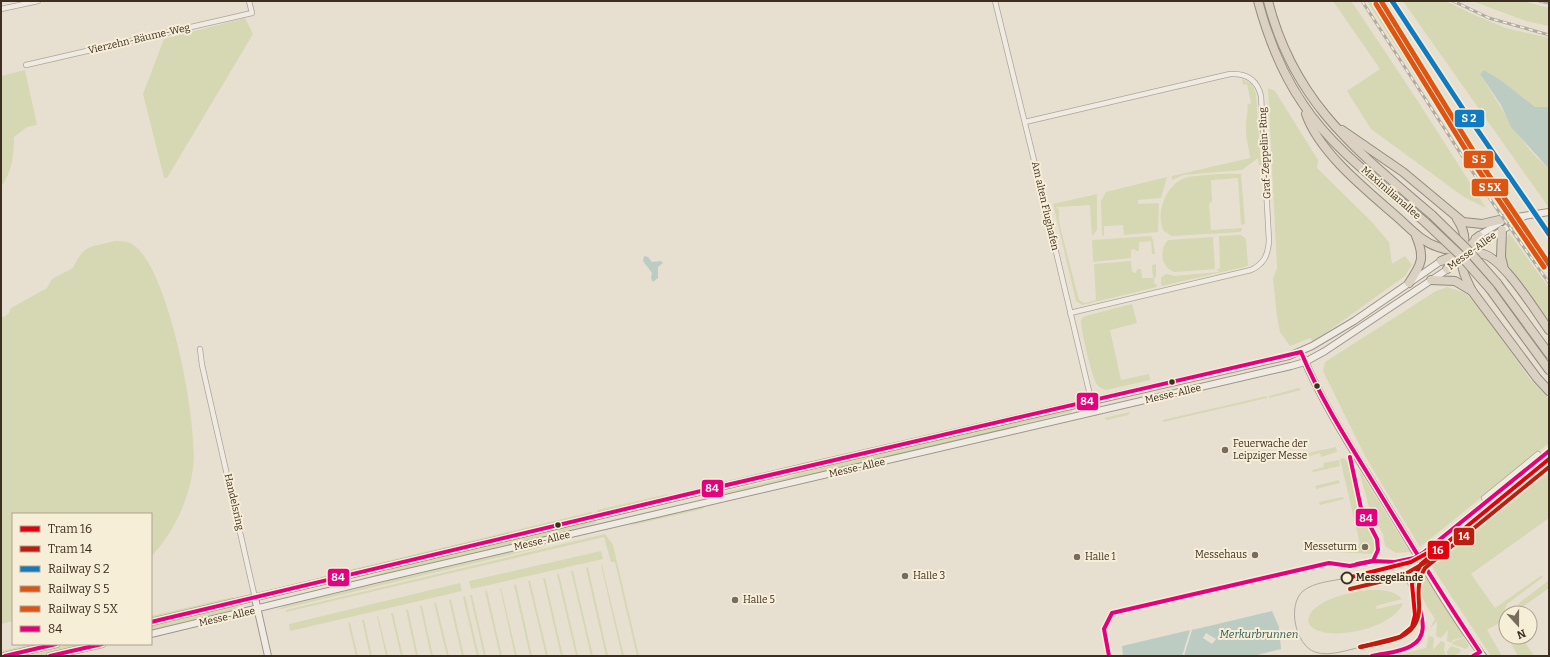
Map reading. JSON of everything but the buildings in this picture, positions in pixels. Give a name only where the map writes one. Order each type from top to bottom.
[{"type":"highway","name":"Maximilianallee","points":[[1258,1],[1267,34],[1275,52],[1304,105],[1329,136],[1461,256],[1490,289],[1549,370]]},
{"type":"highway","points":[[1268,1],[1276,30],[1287,56],[1302,84],[1331,123],[1368,161],[1432,215],[1468,250],[1497,283],[1549,354]]},
{"type":"highway","points":[[1304,105],[1308,118],[1326,147],[1342,167],[1415,235],[1439,248],[1484,254],[1504,269],[1549,330]]},
{"type":"highway","points":[[1331,123],[1404,172],[1457,219],[1463,222],[1482,224],[1512,217]]},
{"type":"highway","points":[[1457,219],[1463,231],[1464,272],[1472,291],[1537,378],[1549,390]]},
{"type":"highway","points":[[1502,230],[1501,257],[1504,269]]},
{"type":"highway","points":[[1409,283],[1418,269],[1422,258],[1420,246],[1415,235]]},
{"type":"highway","points":[[1441,261],[1463,252],[1482,239]]},
{"type":"highway","points":[[1447,269],[1463,252]]},
{"type":"highway","points":[[1431,280],[1454,281],[1472,291]]},
{"type":"main road","name":"Messe-Allee","points":[[1482,239],[1512,217],[1549,212]]},
{"type":"main road","name":"Messe-Allee","points":[[1482,239],[1502,230],[1526,215]]},
{"type":"main road","name":"Messe-Allee","points":[[152,622],[612,512],[1091,402],[1301,352],[1354,321],[1441,261]]},
{"type":"main road","name":"Messe-Allee","points":[[152,634],[1305,362],[1337,343],[1447,269]]},
{"type":"main road","points":[[1301,352],[1321,395],[1437,586],[1483,656]]},
{"type":"main road","name":"Handelsring","points":[[255,598],[268,656]]},
{"type":"main road","points":[[5,656],[52,645]]},
{"type":"main road","points":[[50,656],[98,645]]},
{"type":"street","points":[[1,9],[38,1]]},
{"type":"street","name":"Vierzehn-Bäume-Weg","points":[[26,65],[252,13],[249,1]]},
{"type":"street","name":"Am alten Flughafen","points":[[995,1],[1094,412]]},
{"type":"street","name":"Graf-Zeppelin-Ring","points":[[1025,122],[1230,74],[1239,74],[1253,79],[1260,89],[1262,96],[1269,241],[1268,253],[1262,263],[1251,270],[1070,313]]},
{"type":"street","name":"Handelsring","points":[[200,348],[202,365],[255,598]]},
{"type":"street","points":[[1484,498],[1538,454]]},
{"type":"green space","points":[[1333,1],[1351,1],[1419,103],[1486,208],[1464,197],[1371,129],[1347,91],[1380,69]]},
{"type":"green space","points":[[1367,1],[1377,1],[1435,97],[1430,99]]},
{"type":"green space","points":[[1403,1],[1446,1],[1506,28],[1549,38],[1549,112],[1535,107],[1502,81],[1484,70],[1480,74],[1511,124],[1538,159],[1549,169],[1549,208]]},
{"type":"green space","points":[[1472,1],[1523,1],[1549,8],[1549,26],[1526,21]]},
{"type":"green space","points":[[245,18],[253,34],[167,178],[164,178],[143,94],[164,39]]},
{"type":"green space","points":[[25,70],[37,125],[27,127],[14,137],[12,163],[8,175],[1,187],[1,76]]},
{"type":"green space","points":[[1242,79],[1252,84],[1256,94],[1261,165],[1259,165],[1258,158],[1242,170],[1183,175],[1172,180],[1172,176],[1250,158],[1246,136],[1246,126],[1248,110],[1247,105],[1251,103],[1247,84],[1243,85]]},
{"type":"green space","points":[[1268,88],[1275,91],[1318,160],[1317,168],[1370,220],[1389,242],[1392,264],[1405,256],[1412,265],[1405,276],[1313,342],[1310,338],[1290,346],[1280,332],[1273,279],[1277,268]]},
{"type":"green space","points":[[1241,174],[1245,224],[1241,225],[1238,178],[1211,180],[1212,202],[1209,203],[1211,230],[1242,228],[1241,232],[1172,236],[1164,231],[1161,224],[1161,209],[1166,195],[1176,183],[1182,179],[1193,176]]},
{"type":"green space","points":[[1167,177],[1161,198],[1138,200],[1138,204],[1159,203],[1158,232],[1124,235],[1123,225],[1104,226],[1104,236],[1102,235],[1101,201],[1106,192]]},
{"type":"green space","points":[[1097,194],[1097,230],[1092,236],[1090,205],[1056,207],[1059,210],[1059,222],[1079,300],[1085,303],[1096,300],[1094,264],[1131,261],[1132,272],[1136,273],[1137,269],[1141,269],[1142,278],[1153,278],[1152,265],[1156,264],[1156,276],[1154,283],[1157,287],[1082,305],[1076,301],[1053,204]]},
{"type":"green space","points":[[1509,233],[1549,288],[1549,322],[1506,262],[1503,245]]},
{"type":"green space","points":[[1241,235],[1246,239],[1248,266],[1162,286],[1161,278],[1166,274],[1175,276],[1219,272],[1217,269],[1220,269],[1219,236]]},
{"type":"green space","points":[[1151,236],[1155,254],[1152,254],[1151,241],[1139,242],[1139,251],[1134,249],[1131,250],[1131,258],[1093,262],[1092,240]]},
{"type":"green space","points":[[1213,237],[1215,269],[1175,272],[1170,270],[1164,263],[1162,253],[1163,248],[1169,240]]},
{"type":"green space","points":[[115,241],[132,244],[145,258],[158,283],[179,349],[186,385],[194,448],[191,480],[179,516],[166,538],[152,556],[152,513],[12,513],[12,621],[1,624],[1,316],[4,317],[9,313],[11,308],[47,288],[52,279],[73,268],[81,254],[85,250],[94,246]]},
{"type":"green space","points":[[1447,287],[1466,293],[1477,305],[1530,379],[1549,399],[1549,443],[1420,547],[1366,458],[1323,371],[1325,362],[1436,291]]},
{"type":"green space","points":[[1132,304],[1137,323],[1110,330],[1121,380],[1149,374],[1150,380],[1105,390],[1096,383],[1094,378],[1084,343],[1081,321],[1083,317],[1089,315]]},
{"type":"green space","points":[[1299,388],[1301,390],[1269,398],[1269,396]]},
{"type":"green space","points":[[1267,396],[1267,398],[1163,422],[1163,420]]},
{"type":"green space","points":[[1072,410],[1072,412],[1018,425],[994,433],[708,500],[707,496],[785,478],[811,469]]},
{"type":"green space","points":[[1130,412],[1128,415],[1107,420],[1104,418]]},
{"type":"green space","points":[[1336,447],[1337,452],[1321,457],[1320,453],[1309,456],[1308,453]]},
{"type":"green space","points":[[1344,458],[1346,461],[1348,460],[1352,474],[1358,508],[1363,520],[1375,539],[1375,549],[1372,554],[1334,552],[1333,550],[1360,544],[1340,459]]},
{"type":"green space","points":[[1339,460],[1340,466],[1313,472],[1312,470],[1324,467],[1323,463]]},
{"type":"green space","points":[[1359,470],[1410,552],[1396,553],[1385,546],[1383,534],[1370,511]]},
{"type":"green space","points":[[1549,472],[1549,518],[1471,574],[1495,608],[1498,606],[1498,624],[1487,630],[1502,656],[1491,656],[1432,567]]},
{"type":"green space","points":[[1339,480],[1340,483],[1316,489],[1315,486]]},
{"type":"green space","points":[[668,494],[656,500],[597,513],[597,510]]},
{"type":"green space","points":[[1343,497],[1344,499],[1320,505],[1319,502]]},
{"type":"green space","points":[[705,506],[703,509],[629,526],[638,522]]},
{"type":"green space","points":[[591,512],[594,514],[336,576],[320,577]]},
{"type":"green space","points":[[595,519],[596,523],[543,536],[518,544],[350,584],[395,568]]},
{"type":"green space","points":[[605,534],[613,545],[639,656],[637,656],[615,562],[611,562],[604,537],[286,612],[286,610]]},
{"type":"green space","points":[[547,546],[276,610],[285,606],[516,550]]},
{"type":"green space","points":[[601,551],[603,559],[471,589],[469,581]]},
{"type":"green space","points":[[602,565],[624,656],[622,656]]},
{"type":"green space","points":[[588,567],[608,656],[606,656],[586,568]]},
{"type":"green space","points":[[571,571],[573,571],[593,656],[591,656]]},
{"type":"green space","points":[[557,574],[559,574],[578,656],[576,656]]},
{"type":"green space","points":[[1542,575],[1543,577],[1507,604],[1499,605]]},
{"type":"green space","points":[[1425,577],[1464,637],[1453,640],[1451,643],[1447,641],[1448,630],[1441,638],[1436,636],[1437,621],[1429,630],[1435,619],[1423,598],[1421,588]]},
{"type":"green space","points":[[543,578],[545,578],[563,656],[561,656]]},
{"type":"green space","points":[[528,581],[530,581],[548,656],[546,656]]},
{"type":"green space","points":[[1548,581],[1549,583],[1547,585],[1549,588],[1525,605],[1518,605]]},
{"type":"green space","points":[[460,583],[462,591],[290,631],[289,624]]},
{"type":"green space","points":[[516,584],[532,656],[530,656],[514,585]]},
{"type":"green space","points":[[501,588],[517,656],[515,656]]},
{"type":"green space","points":[[1368,590],[1382,590],[1395,593],[1402,599],[1376,606],[1377,609],[1403,603],[1398,612],[1388,619],[1362,630],[1348,633],[1322,632],[1309,625],[1309,617],[1318,605],[1344,595]]},
{"type":"green space","points":[[485,591],[487,591],[502,656],[500,656]]},
{"type":"green space","points":[[470,595],[472,595],[486,656],[484,656]]},
{"type":"green space","points":[[465,596],[479,656],[477,656],[463,597]]},
{"type":"green space","points":[[233,597],[235,599],[152,619],[152,616]]},
{"type":"green space","points":[[451,599],[464,656],[462,656],[449,600]]},
{"type":"green space","points":[[434,603],[436,603],[449,656],[447,656]]},
{"type":"green space","points":[[237,605],[238,609],[186,621],[152,632],[152,625]]},
{"type":"green space","points":[[420,606],[422,606],[433,656],[431,656]]},
{"type":"green space","points":[[408,609],[418,656],[416,656],[406,610]]},
{"type":"green space","points":[[391,613],[393,613],[403,656],[401,656]]},
{"type":"green space","points":[[378,616],[388,656],[386,656]]},
{"type":"green space","points":[[362,620],[364,620],[372,656],[370,656]]},
{"type":"green space","points":[[348,623],[350,623],[358,656],[356,656]]},
{"type":"green space","points":[[1429,636],[1434,638],[1433,650],[1441,641],[1445,643],[1444,650],[1446,656],[1393,656],[1426,648]]},
{"type":"green space","points":[[1464,638],[1469,646],[1466,649],[1452,644],[1454,641]]},
{"type":"green space","points":[[27,645],[40,645],[1,654],[1,651]]},
{"type":"green space","points":[[65,645],[85,645],[38,656],[17,656]]},
{"type":"green space","points":[[1512,645],[1527,645],[1534,656],[1518,656]]},
{"type":"green space","points":[[1451,646],[1460,649],[1461,652],[1453,656],[1447,656],[1447,651]]},
{"type":"water","points":[[1484,70],[1502,81],[1535,107],[1548,107],[1549,169],[1511,127],[1501,105],[1480,74]]},
{"type":"water","points":[[644,256],[648,257],[652,262],[661,261],[663,263],[658,267],[658,278],[653,282],[651,278],[652,273],[643,261]]},
{"type":"water","name":"Merkurbrunnen","points":[[1272,611],[1279,627],[1281,649],[1253,656],[1184,656],[1192,630]],"holes":[[[1206,633],[1216,639],[1212,644],[1203,638]]]},
{"type":"water","points":[[1190,630],[1182,656],[1123,656],[1122,646]]},
{"type":"tram line","name":"16","points":[[1361,647],[1400,637],[1412,627],[1415,615],[1412,584],[1421,564],[1549,459]]},
{"type":"tram line","name":"14","points":[[1360,647],[1401,637],[1409,632],[1415,625],[1418,615],[1419,585],[1425,568],[1549,467]]},
{"type":"tram line","name":"16","points":[[1347,578],[1411,562],[1431,551]]},
{"type":"tram line","name":"14","points":[[1350,589],[1400,577],[1428,561]]},
{"type":"tram line","points":[[1388,574],[1404,579],[1409,585],[1412,593]]},
{"type":"tram line","points":[[1347,578],[1330,581],[1307,588],[1298,597],[1294,615],[1298,633],[1302,641],[1308,648],[1315,652],[1326,654],[1361,647]]},
{"type":"railway","points":[[1362,1],[1492,202],[1549,283]]},
{"type":"railway","points":[[1453,1],[1489,18],[1549,35]]},
{"type":"railway","points":[[1539,1],[1549,3]]},
{"type":"transit line","points":[[1381,1],[1482,165],[1549,264]]},
{"type":"transit line","points":[[1392,1],[1463,109],[1549,234]]},
{"type":"transit line","points":[[1376,4],[1477,168],[1544,267]]},
{"type":"transit line","name":"84","points":[[152,622],[701,491],[1301,352],[1317,387],[1346,438],[1427,570],[1480,652],[1473,656]]},
{"type":"transit line","name":"84","points":[[1109,656],[1104,629],[1112,613],[1329,563],[1350,566],[1373,561],[1395,562],[1414,558],[1423,553],[1549,451]]},
{"type":"transit line","name":"84","points":[[1350,457],[1361,508],[1377,539],[1378,550],[1373,561],[1357,564]]},
{"type":"transit line","name":"84","points":[[1372,656],[1402,650],[1411,646],[1418,640],[1422,633],[1423,624],[1417,596],[1417,578],[1422,569],[1434,556]]},
{"type":"transit line","name":"84","points":[[5,656],[52,645]]},
{"type":"transit line","name":"84","points":[[50,656],[98,645]]},
{"type":"place","name":"Feuerwache der Leipziger Messe","points":[[1225,450]]},
{"type":"place","name":"Messeturm","points":[[1365,547]]},
{"type":"place","name":"Messehaus","points":[[1255,555]]},
{"type":"place","name":"Halle 1","points":[[1077,557]]},
{"type":"place","name":"Halle 3","points":[[905,576]]},
{"type":"place","name":"Messegelände","points":[[1347,578]]},
{"type":"place","name":"Halle 5","points":[[735,600]]}]
